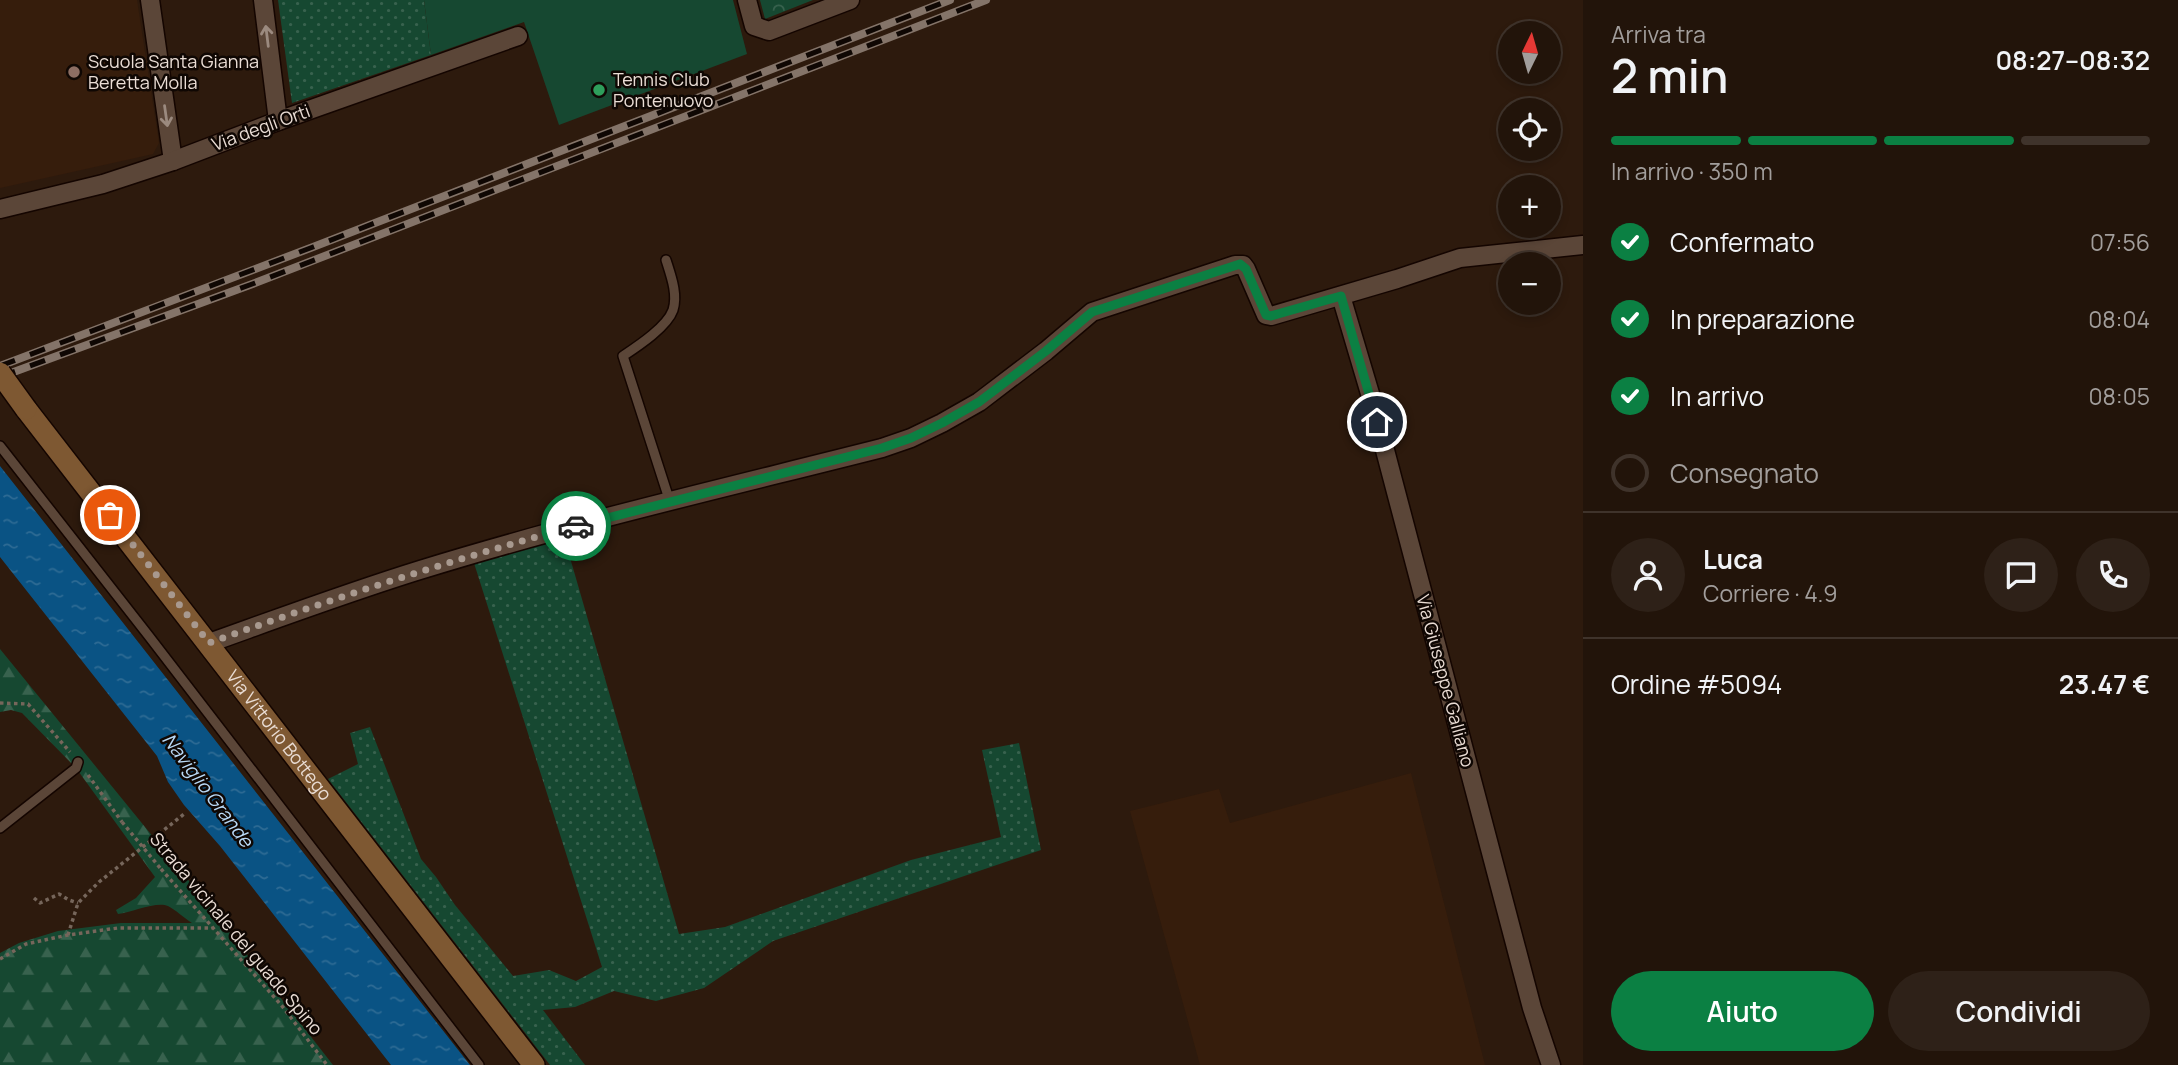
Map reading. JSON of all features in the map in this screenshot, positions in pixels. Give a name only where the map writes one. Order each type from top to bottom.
[{"type":"street","points":[[150,0],[173,161]]},
{"type":"street","points":[[262,0],[278,121]]},
{"type":"street","points":[[747,0],[754,26],[769,32],[850,0]]},
{"type":"street","name":"Via degli Orti","points":[[0,209],[103,184],[173,161],[518,36]]},
{"type":"street","points":[[209,643],[420,570],[575,526],[882,448],[911,438],[979,402],[1092,312],[1235,265],[1243,265],[1246,269],[1266,315],[1271,316],[1460,258],[1583,245]]},
{"type":"street","name":"Via Giuseppe Galliano","points":[[1341,296],[1371,397],[1532,1008],[1551,1065]]},
{"type":"street","name":"Via Vittorio Bottego","points":[[0,373],[534,1065]]},
{"type":"lane","points":[[666,260],[674,284],[673,311],[650,338],[623,356],[670,502]]},
{"type":"lane","points":[[0,446],[479,1065]]},
{"type":"lane","points":[[0,828],[76,768],[78,762]]},
{"type":"path","points":[[0,703],[28,704]]},
{"type":"path","points":[[68,935],[78,903],[99,882],[184,814]]},
{"type":"path","name":"Strada vicinale del guado Spino","points":[[122,822],[160,869],[282,1006],[327,1065]]},
{"type":"path","points":[[34,898],[40,903],[60,894],[78,903]]},
{"type":"path","points":[[0,959],[26,944],[68,935],[118,928],[212,928]]},
{"type":"shaded area","name":"Scuola Santa Gianna Beretta Molla","points":[[0,0],[137,0],[159,143],[153,154],[0,188]]},
{"type":"shaded area","points":[[1411,773],[1485,1065],[1200,1065],[1130,811],[1219,789],[1230,823]]},
{"type":"green space","points":[[278,0],[424,0],[431,55],[292,103]]},
{"type":"green space","name":"Tennis Club Pontenuovo","points":[[424,0],[733,0],[747,54],[559,125],[524,22],[431,55]]},
{"type":"green space","points":[[760,0],[813,0],[765,19]]},
{"type":"green space","points":[[564,537],[679,934],[725,927],[911,860],[1001,837],[982,750],[1019,743],[1041,850],[773,941],[704,988],[656,1001],[614,991],[575,1007],[543,1010],[585,1065],[550,1065],[328,779],[358,764],[350,733],[370,727],[421,859],[513,976],[549,970],[576,981],[602,967],[474,563]]},
{"type":"green space","points":[[0,649],[198,892],[333,1065],[0,1065],[0,953],[19,943],[58,931],[121,923],[192,923],[163,905],[118,914],[116,910],[136,898],[155,877],[76,768],[22,713],[11,710],[0,712]]},
{"type":"water","name":"Naviglio Grande","points":[[0,466],[470,1065],[391,1065],[220,846],[184,805],[168,782],[157,756],[0,557]]},
{"type":"railway","points":[[0,366],[950,0]]},
{"type":"railway","points":[[0,377],[255,283],[986,0]]},
{"type":"way so far","points":[[110,515],[209,643],[420,570],[576,526]]},
{"type":"place","name":"Scuola Santa Gianna Beretta Molla","points":[[74,72]]},
{"type":"place","name":"Tennis Club Pontenuovo","points":[[599,90]]},
{"type":"route","points":[[576,526],[882,448],[911,438],[979,402],[1046,351],[1088,314],[1240,264],[1246,269],[1266,315],[1271,316],[1341,296],[1377,422]]}]
